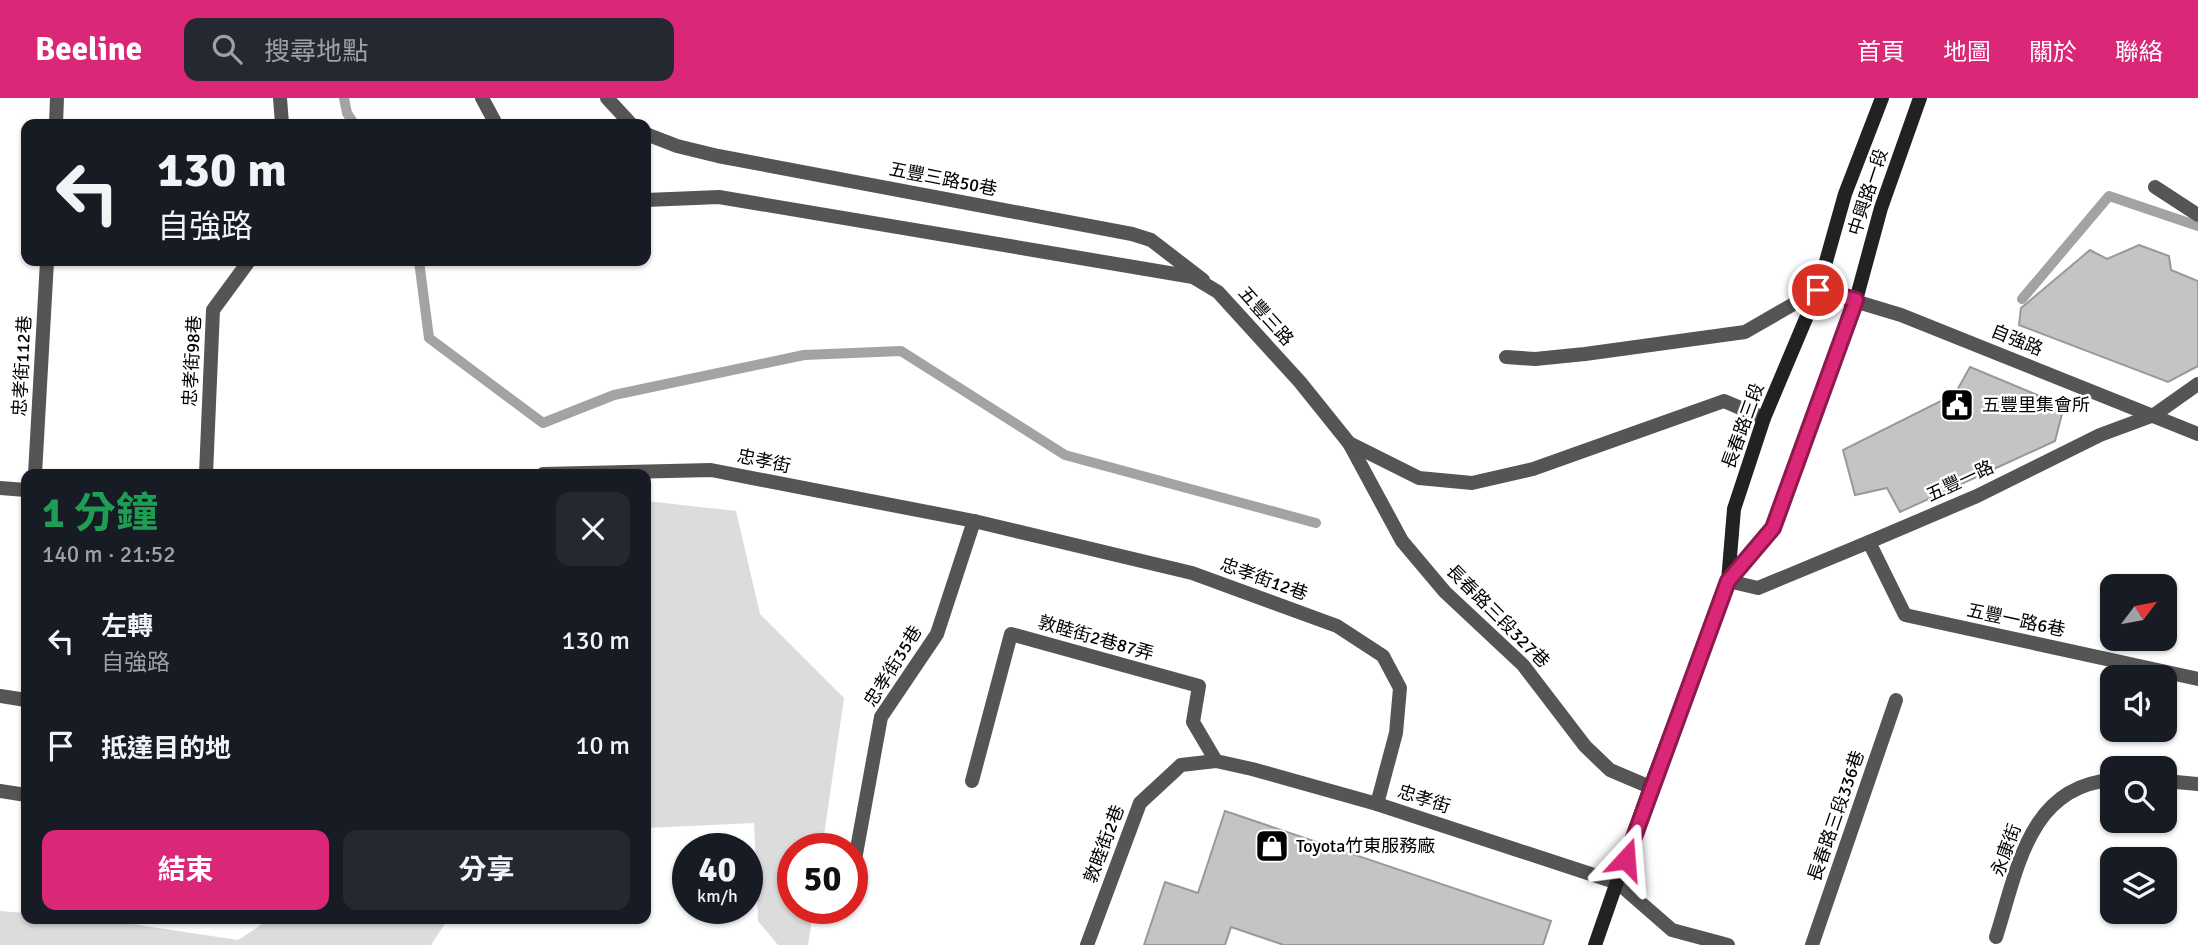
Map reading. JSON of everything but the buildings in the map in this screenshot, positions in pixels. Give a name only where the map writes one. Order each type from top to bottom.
[{"type":"main road","name":"中興路一段","points":[[1818,290],[1845,194],[1882,98]]},
{"type":"main road","name":"中興路一段","points":[[1856,300],[1881,208],[1920,98]]},
{"type":"main road","name":"長春路三段","points":[[1595,945],[1650,787],[1728,581],[1734,509],[1764,418],[1818,290]]},
{"type":"main road","name":"長春路三段","points":[[1728,581],[1773,528],[1856,300]]},
{"type":"street","points":[[56,119],[57,98]]},
{"type":"street","points":[[280,98],[282,119]]},
{"type":"street","points":[[482,98],[493,119]]},
{"type":"street","points":[[607,98],[626,119]]},
{"type":"street","name":"五豐三路50巷","points":[[651,136],[677,146],[718,156],[1132,234],[1152,240],[1218,292]]},
{"type":"street","points":[[2155,187],[2198,215]]},
{"type":"street","name":"五豐三路","points":[[651,200],[719,197],[1151,267],[1193,277],[1218,292],[1300,382],[1349,443],[1419,478],[1472,483],[1533,469],[1724,401],[1764,418]]},
{"type":"street","name":"忠孝街112巷","points":[[34,469],[47,266]]},
{"type":"street","name":"忠孝街98巷","points":[[206,469],[213,310],[245,266]]},
{"type":"street","points":[[1506,357],[1535,359],[1585,354],[1745,332],[1818,290]]},
{"type":"street","name":"自強路","points":[[1818,290],[1856,300],[2198,434]]},
{"type":"street","name":"五豐一路","points":[[1728,581],[1758,588],[1869,542],[1978,496],[2100,435],[2154,415],[2198,384]]},
{"type":"street","name":"長春路三段327巷","points":[[1349,443],[1402,541],[1445,592],[1523,665],[1585,746],[1610,771],[1650,787]]},
{"type":"street","name":"忠孝街","points":[[651,472],[711,470],[974,521]]},
{"type":"street","points":[[0,488],[21,490]]},
{"type":"street","name":"忠孝街12巷","points":[[974,521],[1192,573],[1338,626],[1383,656],[1400,688],[1396,733],[1377,804]]},
{"type":"street","name":"忠孝街35巷","points":[[860,833],[881,717],[937,634],[974,521]]},
{"type":"street","name":"五豐一路6巷","points":[[1869,542],[1905,615],[2198,679]]},
{"type":"street","name":"敦睦街2巷87弄","points":[[972,781],[1011,634],[1199,686],[1193,722],[1216,761]]},
{"type":"street","points":[[0,696],[21,699]]},
{"type":"street","name":"長春路三段336巷","points":[[1812,945],[1896,700]]},
{"type":"street","name":"忠孝街","points":[[1216,761],[1377,804],[1618,883]]},
{"type":"street","name":"敦睦街2巷","points":[[1087,945],[1140,803],[1181,765],[1216,761]]},
{"type":"street","points":[[2177,782],[2198,784]]},
{"type":"street","name":"永康街","points":[[1996,937],[2036,822],[2054,801],[2077,789],[2100,783]]},
{"type":"street","points":[[0,791],[21,793]]},
{"type":"street","points":[[1618,883],[1672,930],[1728,945]]},
{"type":"shaded area","points":[[651,502],[736,511],[760,614],[844,698],[824,833],[777,833],[777,924],[811,924],[808,945],[778,945],[760,924],[763,924],[763,833],[754,833],[754,823],[651,828]]},
{"type":"shaded area","points":[[0,911],[21,913],[21,924],[132,924],[238,940],[262,924],[445,924],[431,945],[0,945]]},
{"type":"waterway","points":[[344,98],[351,119]]},
{"type":"waterway","points":[[2022,299],[2109,196],[2198,226]]},
{"type":"waterway","points":[[420,266],[429,338],[543,423],[614,395],[804,355],[901,351],[1065,455],[1316,523]]},
{"type":"place","name":"五豐里集會所","points":[[1957,405]]},
{"type":"place","name":"Toyota竹東服務廠","points":[[1272,846]]},
{"type":"route","points":[[1626,859],[1650,787],[1728,581],[1773,528],[1856,300],[1818,290]]}]
